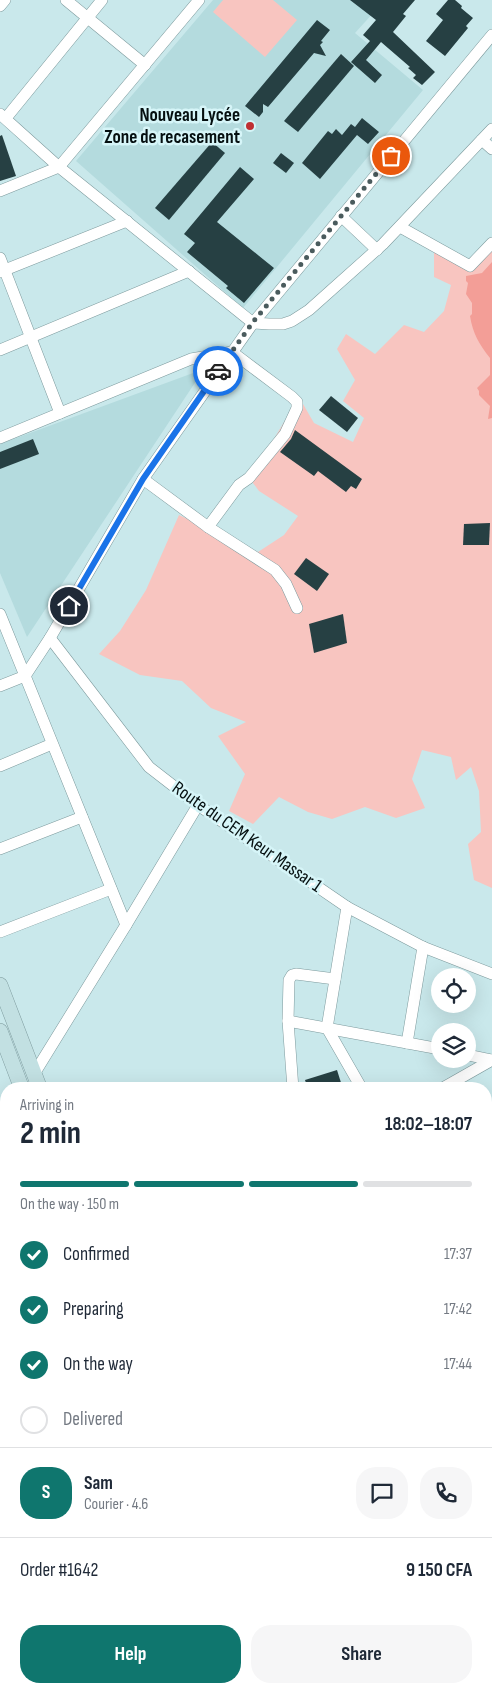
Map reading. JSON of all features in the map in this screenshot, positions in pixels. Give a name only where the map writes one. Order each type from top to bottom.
[{"type":"main road","points":[[0,985],[37,1082]]},
{"type":"main road","points":[[0,1030],[19,1082]]},
{"type":"street","points":[[0,6],[5,0]]},
{"type":"street","points":[[66,0],[144,65]]},
{"type":"street","points":[[102,0],[3,116],[59,167],[253,322],[283,324],[292,321],[309,310],[377,250],[492,129]]},
{"type":"street","points":[[0,191],[59,167],[199,0]]},
{"type":"street","points":[[0,686],[25,676],[50,638],[143,479],[253,322],[492,35]]},
{"type":"street","points":[[482,140],[492,149]]},
{"type":"street","points":[[341,216],[377,250]]},
{"type":"street","points":[[3,271],[127,221]]},
{"type":"street","points":[[400,227],[470,266],[492,243]]},
{"type":"street","points":[[0,258],[3,271],[60,413]]},
{"type":"street","points":[[0,350],[189,271]]},
{"type":"street","points":[[0,438],[191,359],[232,352],[292,397],[297,402],[297,408],[285,434],[248,478],[239,485],[208,527]]},
{"type":"street","points":[[143,479],[208,527],[275,570],[286,584],[297,608]]},
{"type":"street","points":[[0,614],[126,925]]},
{"type":"street","name":"Route du CEM Keur Massar 1","points":[[50,638],[150,767],[198,805],[347,907],[423,947],[492,974]]},
{"type":"street","points":[[0,766],[52,744]]},
{"type":"street","points":[[37,1082],[126,925],[198,805]]},
{"type":"street","points":[[0,849],[82,817]]},
{"type":"street","points":[[0,932],[111,889]]},
{"type":"street","points":[[347,907],[327,1028],[358,1082]]},
{"type":"street","points":[[407,1043],[423,947]]},
{"type":"street","points":[[293,1082],[288,1021],[289,983],[292,975],[335,979]]},
{"type":"street","points":[[288,1021],[431,1048]]},
{"type":"street","points":[[476,1057],[492,1060]]},
{"type":"street","points":[[455,1082],[492,1060]]},
{"type":"shaded area","name":"Nouveau Lycée Zone de recasement","points":[[213,0],[385,0],[355,33],[423,90],[243,308],[76,161]]},
{"type":"shaded area","points":[[223,0],[273,0],[297,20],[265,57],[213,12]]},
{"type":"shaded area","points":[[492,242],[492,888],[474,880],[468,844],[481,832],[479,791],[471,767],[456,780],[451,757],[422,750],[412,779],[425,808],[396,818],[365,807],[332,819],[308,812],[279,797],[253,824],[229,811],[245,774],[218,736],[246,722],[211,708],[182,681],[140,675],[99,654],[120,631],[146,590],[179,515],[258,552],[284,535],[298,516],[259,491],[250,479],[290,412],[303,404],[314,423],[353,442],[364,418],[343,401],[355,380],[337,349],[346,334],[375,354],[404,325],[424,332],[444,311],[451,285],[434,277],[434,250],[460,265],[485,249]]},
{"type":"shaded area","points":[[492,262],[492,418],[488,419],[490,406],[479,395],[477,388],[490,375],[490,358],[473,328],[470,316],[472,314],[472,303],[466,294],[468,283],[466,276],[482,273]]},
{"type":"shaded area","points":[[204,369],[27,637],[0,573],[0,444]]},
{"type":"building","points":[[350,0],[415,0],[403,14],[406,16],[393,32],[435,72],[422,85],[413,78],[416,75],[408,68],[410,67],[381,42],[366,60],[382,75],[375,83],[351,62],[370,41],[363,35],[376,20]]},
{"type":"building","points":[[448,0],[455,0],[473,18],[466,26],[468,28],[445,56],[426,41],[443,20],[436,14]]},
{"type":"building","points":[[317,20],[330,30],[320,45],[326,56],[314,53],[268,107],[263,104],[263,112],[259,117],[245,106]]},
{"type":"building","points":[[341,54],[354,66],[298,132],[284,121]]},
{"type":"building","points":[[362,118],[379,132],[368,144],[357,135],[320,179],[302,163],[328,131],[332,134],[336,129],[342,135],[351,124],[355,127]]},
{"type":"building","points":[[2,135],[16,176],[0,181],[0,136]]},
{"type":"building","points":[[212,142],[225,153],[169,220],[155,208]]},
{"type":"building","points":[[281,153],[294,163],[286,173],[273,163]]},
{"type":"building","points":[[240,167],[254,179],[217,222],[274,268],[244,303],[226,288],[228,286],[187,252],[195,243],[184,234]]},
{"type":"building","points":[[331,396],[358,418],[347,432],[319,410]]},
{"type":"building","points":[[295,430],[362,479],[356,489],[351,486],[346,492],[318,471],[314,476],[280,452],[291,439]]},
{"type":"building","points":[[33,439],[39,454],[0,469],[0,452]]},
{"type":"building","points":[[490,523],[489,545],[463,545],[464,524]]},
{"type":"building","points":[[306,558],[329,574],[317,591],[294,574]]},
{"type":"building","points":[[343,614],[347,643],[314,653],[309,624]]},
{"type":"building","points":[[337,1070],[341,1082],[306,1082],[305,1080]]},
{"type":"way so far","points":[[218,371],[253,322],[391,156]]},
{"type":"place","name":"Nouveau Lycée Zone de recasement","points":[[250,126]]},
{"type":"route","points":[[69,606],[143,479],[218,371]]}]
